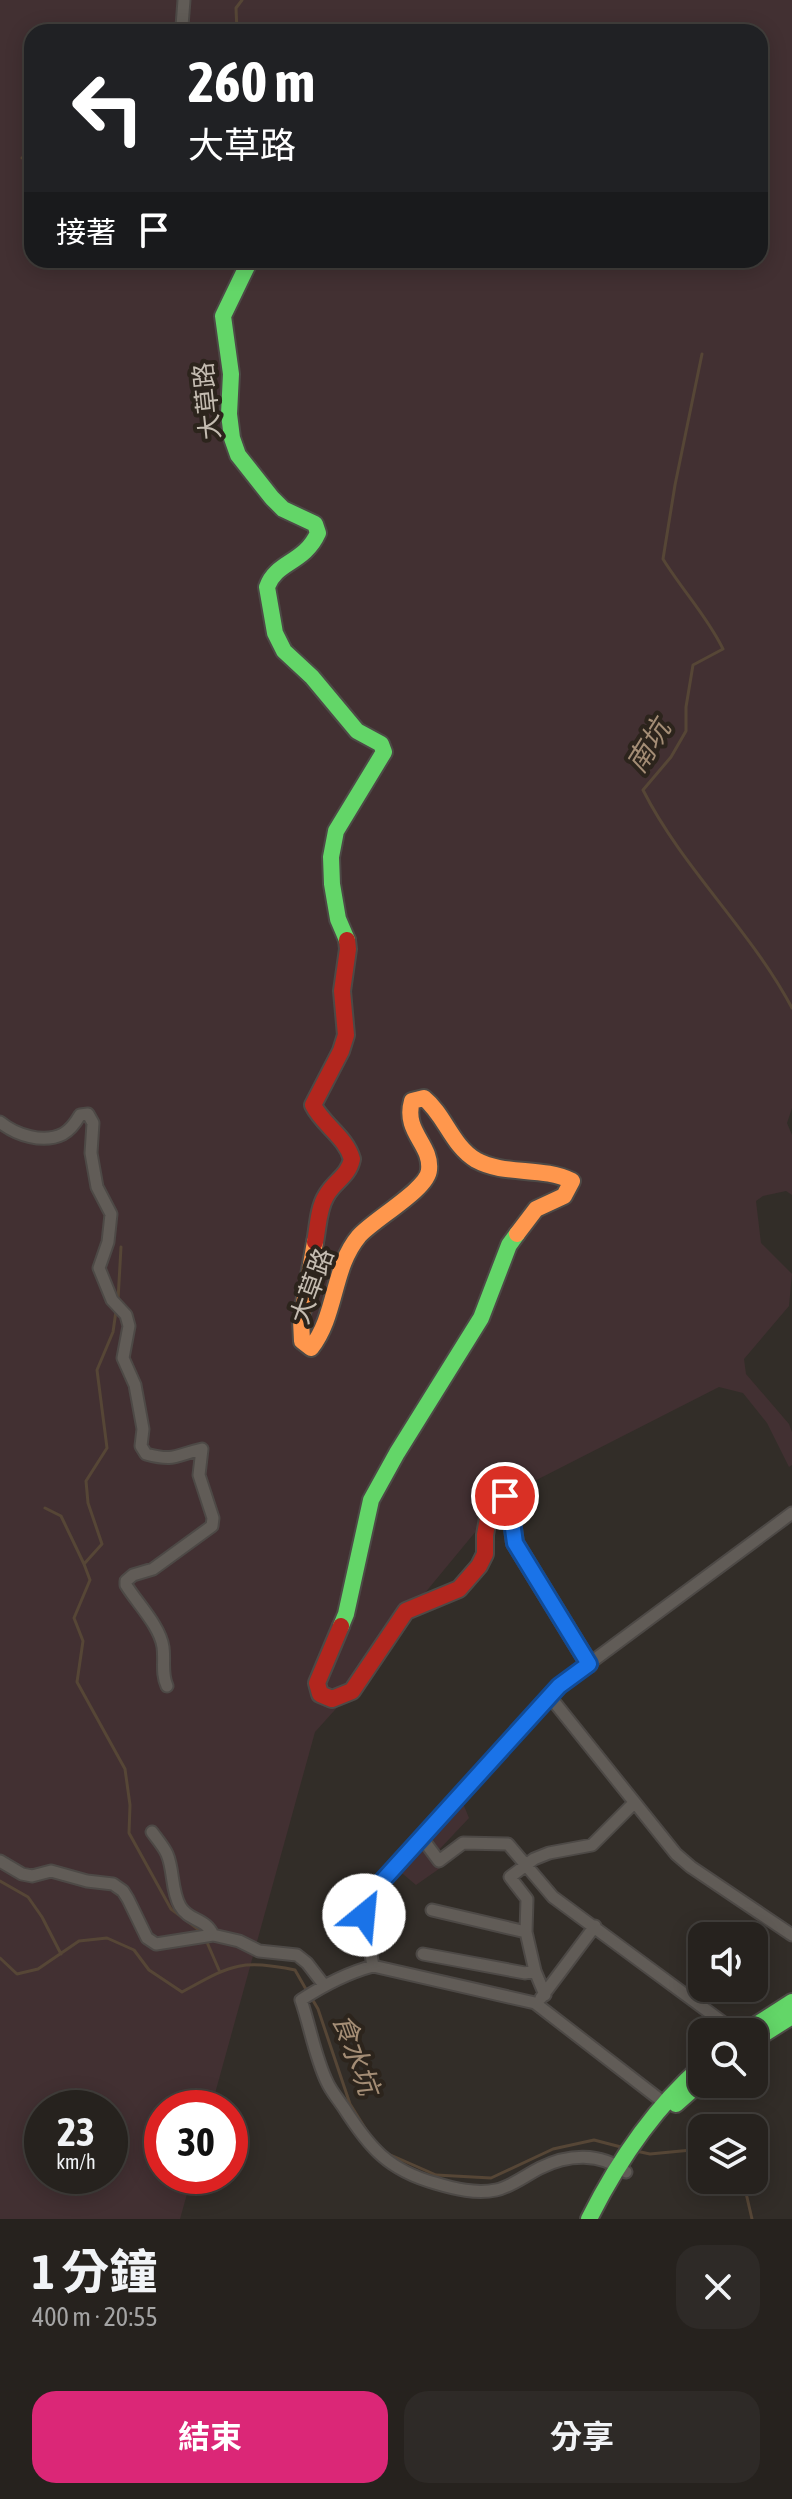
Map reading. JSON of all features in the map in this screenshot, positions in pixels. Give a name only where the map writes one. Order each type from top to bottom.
[{"type":"street","points":[[182,24],[184,0]]},
{"type":"street","name":"大草路","points":[[246,268],[223,316],[231,374],[229,414],[232,438],[238,455],[272,498],[283,509],[315,524],[318,533],[311,548],[275,570],[269,581],[267,587],[275,633],[284,651],[312,677],[357,731],[381,744],[384,752],[336,831],[331,857],[338,919],[346,934],[348,949],[342,991],[346,1035],[313,1105],[323,1124],[342,1139],[353,1160],[349,1172],[327,1191],[323,1202],[301,1320],[302,1341],[311,1348],[316,1343],[352,1245],[364,1231],[426,1181],[430,1173],[430,1162],[411,1126],[408,1110],[412,1101],[424,1098],[432,1104],[472,1158],[494,1169],[535,1169],[572,1181],[564,1196],[536,1209],[509,1245],[481,1318],[371,1500],[346,1614],[317,1683],[320,1694],[330,1700],[340,1700],[352,1691],[406,1611],[451,1593],[469,1578],[485,1554],[491,1501],[498,1496],[509,1500],[515,1543],[589,1664]]},
{"type":"street","points":[[0,1122],[13,1133],[52,1137],[64,1134],[80,1115],[88,1114],[93,1123],[91,1153],[97,1187],[111,1214],[108,1242],[99,1268],[129,1326],[123,1358],[135,1385],[143,1429],[141,1446],[146,1454],[165,1459],[178,1458],[202,1449],[199,1475],[213,1518],[212,1526],[153,1569],[133,1575],[126,1581],[160,1636],[163,1679],[167,1686]]},
{"type":"street","points":[[373,1966],[364,1915],[367,1900],[559,1686],[792,1513]]},
{"type":"street","points":[[551,1698],[684,1861],[792,1935]]},
{"type":"street","points":[[545,1995],[535,1971],[526,1932],[527,1899],[510,1877],[549,1853],[592,1845],[634,1803]]},
{"type":"street","points":[[152,1832],[168,1856],[181,1908],[187,1915],[205,1922],[208,1935]]},
{"type":"street","points":[[422,1838],[439,1861],[463,1843],[508,1844],[553,1897],[717,2018]]},
{"type":"street","points":[[0,1861],[22,1874],[32,1876],[51,1871],[113,1884],[123,1891],[147,1938],[156,1944],[208,1935],[239,1941],[259,1951],[297,1955],[324,1985]]},
{"type":"street","points":[[432,1910],[526,1932]]},
{"type":"street","points":[[535,2003],[545,1995],[595,1926]]},
{"type":"street","points":[[423,1954],[525,1973],[535,1971]]},
{"type":"street","points":[[625,2164],[596,2157],[564,2159],[499,2189],[480,2192],[422,2179],[380,2156],[356,2129],[327,2083],[301,2000],[324,1985],[373,1966],[535,2003],[667,2105]]},
{"type":"street","points":[[767,2018],[792,2002]]},
{"type":"street","points":[[768,2031],[792,2016]]},
{"type":"street","points":[[589,2219],[640,2142],[688,2082]]},
{"type":"street","points":[[667,2105],[688,2091]]},
{"type":"street","points":[[600,2219],[625,2164]]},
{"type":"shaded area","points":[[0,0],[792,0],[792,1108],[787,1123],[792,1135],[792,1195],[786,1191],[763,1196],[756,1201],[761,1243],[792,1274],[789,1306],[744,1359],[746,1374],[789,1424],[792,1432],[792,1465],[789,1467],[767,1423],[743,1393],[719,1387],[505,1496],[415,1605],[352,1691],[315,1732],[216,2090],[144,2090],[144,2194],[187,2194],[180,2219],[0,2219]]},
{"type":"shaded area","points":[[460,1796],[469,1818],[436,1853],[446,1864],[416,1885],[397,1869]]},
{"type":"waterway","points":[[237,24],[236,8],[242,0]]},
{"type":"waterway","name":"南坑","points":[[702,354],[663,559],[710,625],[723,649],[693,665],[686,707],[686,731],[671,757],[643,790],[677,846],[757,952],[792,1008]]},
{"type":"waterway","points":[[118,1300],[121,1247]]},
{"type":"waterway","points":[[116,1311],[113,1332],[97,1370],[107,1448],[86,1481],[88,1503],[102,1544],[84,1564],[90,1580],[74,1618],[83,1641],[77,1682],[125,1769],[130,1805],[129,1833],[171,1909],[203,1933]]},
{"type":"waterway","points":[[45,1508],[61,1516],[84,1564]]},
{"type":"waterway","points":[[0,1881],[28,1897],[61,1954]]},
{"type":"waterway","name":"食水坑","points":[[0,1958],[17,1974],[38,1969],[79,1941],[107,1938],[134,1950],[149,1970],[182,1992],[225,1970],[247,1965],[295,1970],[307,1991]]},
{"type":"waterway","points":[[206,1940],[219,1970]]},
{"type":"waterway","name":"食水坑","points":[[311,1997],[318,2009],[350,2104],[370,2136]]},
{"type":"waterway","name":"食水坑","points":[[386,2153],[436,2175],[491,2178],[553,2149],[594,2140],[621,2147]]},
{"type":"waterway","name":"食水坑","points":[[636,2151],[650,2154],[688,2150]]},
{"type":"waterway","name":"食水坑","points":[[746,2194],[752,2219]]},
{"type":"traffic: fast","points":[[246,268],[223,316],[231,374],[229,414],[232,438],[238,455],[272,498],[283,509],[315,524],[318,533],[305,551],[271,578],[267,587],[275,633],[284,651],[312,677],[357,731],[381,744],[384,752],[336,831],[331,857],[332,884],[338,919],[347,940]]},
{"type":"traffic: fast","points":[[341,1626],[371,1500],[481,1318],[509,1245],[517,1234]]},
{"type":"traffic: fast","points":[[767,2018],[792,2002]]},
{"type":"traffic: fast","points":[[768,2031],[792,2016]]},
{"type":"traffic: fast","points":[[589,2219],[638,2137],[688,2079]]},
{"type":"traffic: fast","points":[[676,2104],[688,2093]]},
{"type":"traffic: slow","points":[[315,1242],[301,1320],[302,1341],[311,1348],[326,1321],[350,1249],[366,1229],[410,1195],[426,1178],[429,1161],[414,1130],[410,1112],[412,1101],[424,1098],[461,1147],[476,1160],[499,1168],[560,1176],[572,1181],[564,1196],[536,1209],[517,1234]]},
{"type":"traffic: jam","points":[[315,1242],[323,1201],[352,1159],[345,1144],[313,1105],[346,1035],[342,991],[347,940]]},
{"type":"traffic: jam","points":[[341,1626],[317,1683],[320,1694],[332,1699],[352,1691],[406,1611],[459,1589],[479,1566],[485,1554],[491,1501],[505,1496],[509,1500],[515,1543],[589,1664]]},
{"type":"route","points":[[364,1915],[367,1900],[374,1890],[559,1686],[589,1664],[515,1543],[509,1500],[505,1496]]}]
